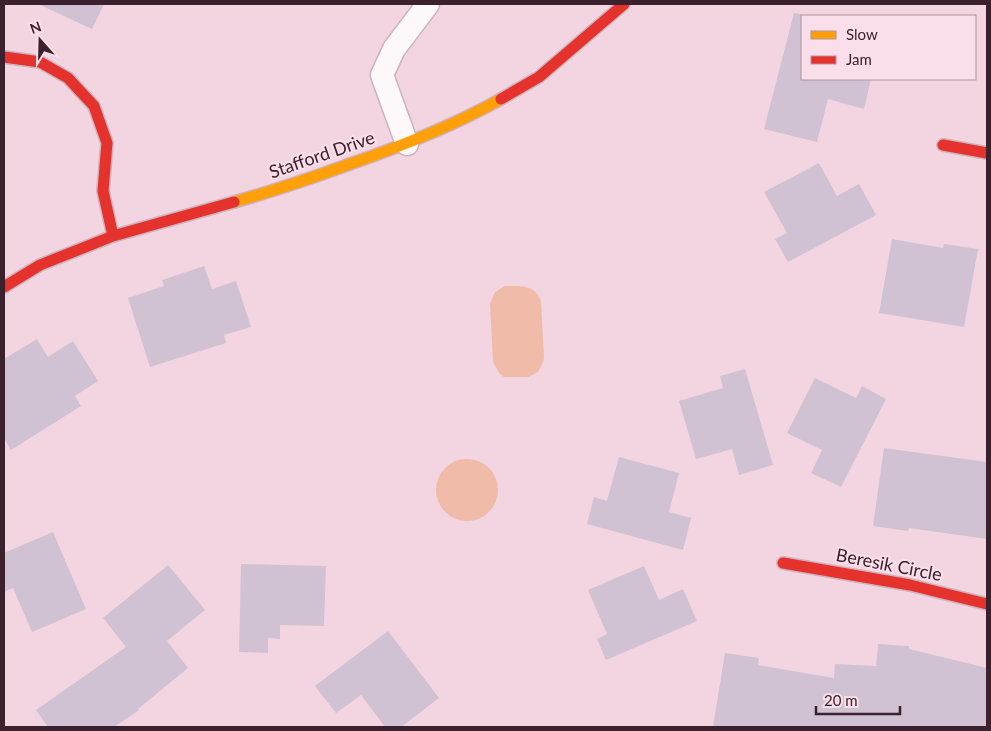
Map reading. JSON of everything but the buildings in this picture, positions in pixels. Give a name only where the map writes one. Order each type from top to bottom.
[{"type":"street","points":[[407,144],[382,75],[394,49],[428,4]]},
{"type":"street","name":"Stafford Drive","points":[[4,287],[40,265],[113,236],[280,189],[407,144],[478,112],[539,77],[624,4]]},
{"type":"street","points":[[4,57],[40,62],[68,78],[94,106],[107,143],[103,191],[113,236]]},
{"type":"street","points":[[943,145],[987,153]]},
{"type":"street","name":"Beresik Circle","points":[[783,563],[910,585],[987,604]]},
{"type":"shaded area","points":[[505,286],[521,286],[531,289],[535,291],[541,301],[544,358],[538,372],[528,377],[504,377],[499,373],[493,362],[490,304],[495,292]]},
{"type":"shaded area","points":[[461,459],[473,459],[489,468],[496,478],[498,490],[496,502],[489,512],[473,521],[461,521],[450,516],[441,507],[436,496],[436,484],[441,473],[450,464]]},
{"type":"traffic: slow","points":[[234,202],[389,150],[446,127],[501,99]]},
{"type":"traffic: jam","points":[[501,99],[539,77],[624,4]]},
{"type":"traffic: jam","points":[[4,57],[40,62],[68,78],[94,106],[107,143],[103,191],[113,236]]},
{"type":"traffic: jam","points":[[943,145],[987,153]]},
{"type":"traffic: jam","points":[[4,287],[40,265],[113,236],[234,202]]},
{"type":"traffic: jam","points":[[783,563],[910,585],[987,604]]}]
